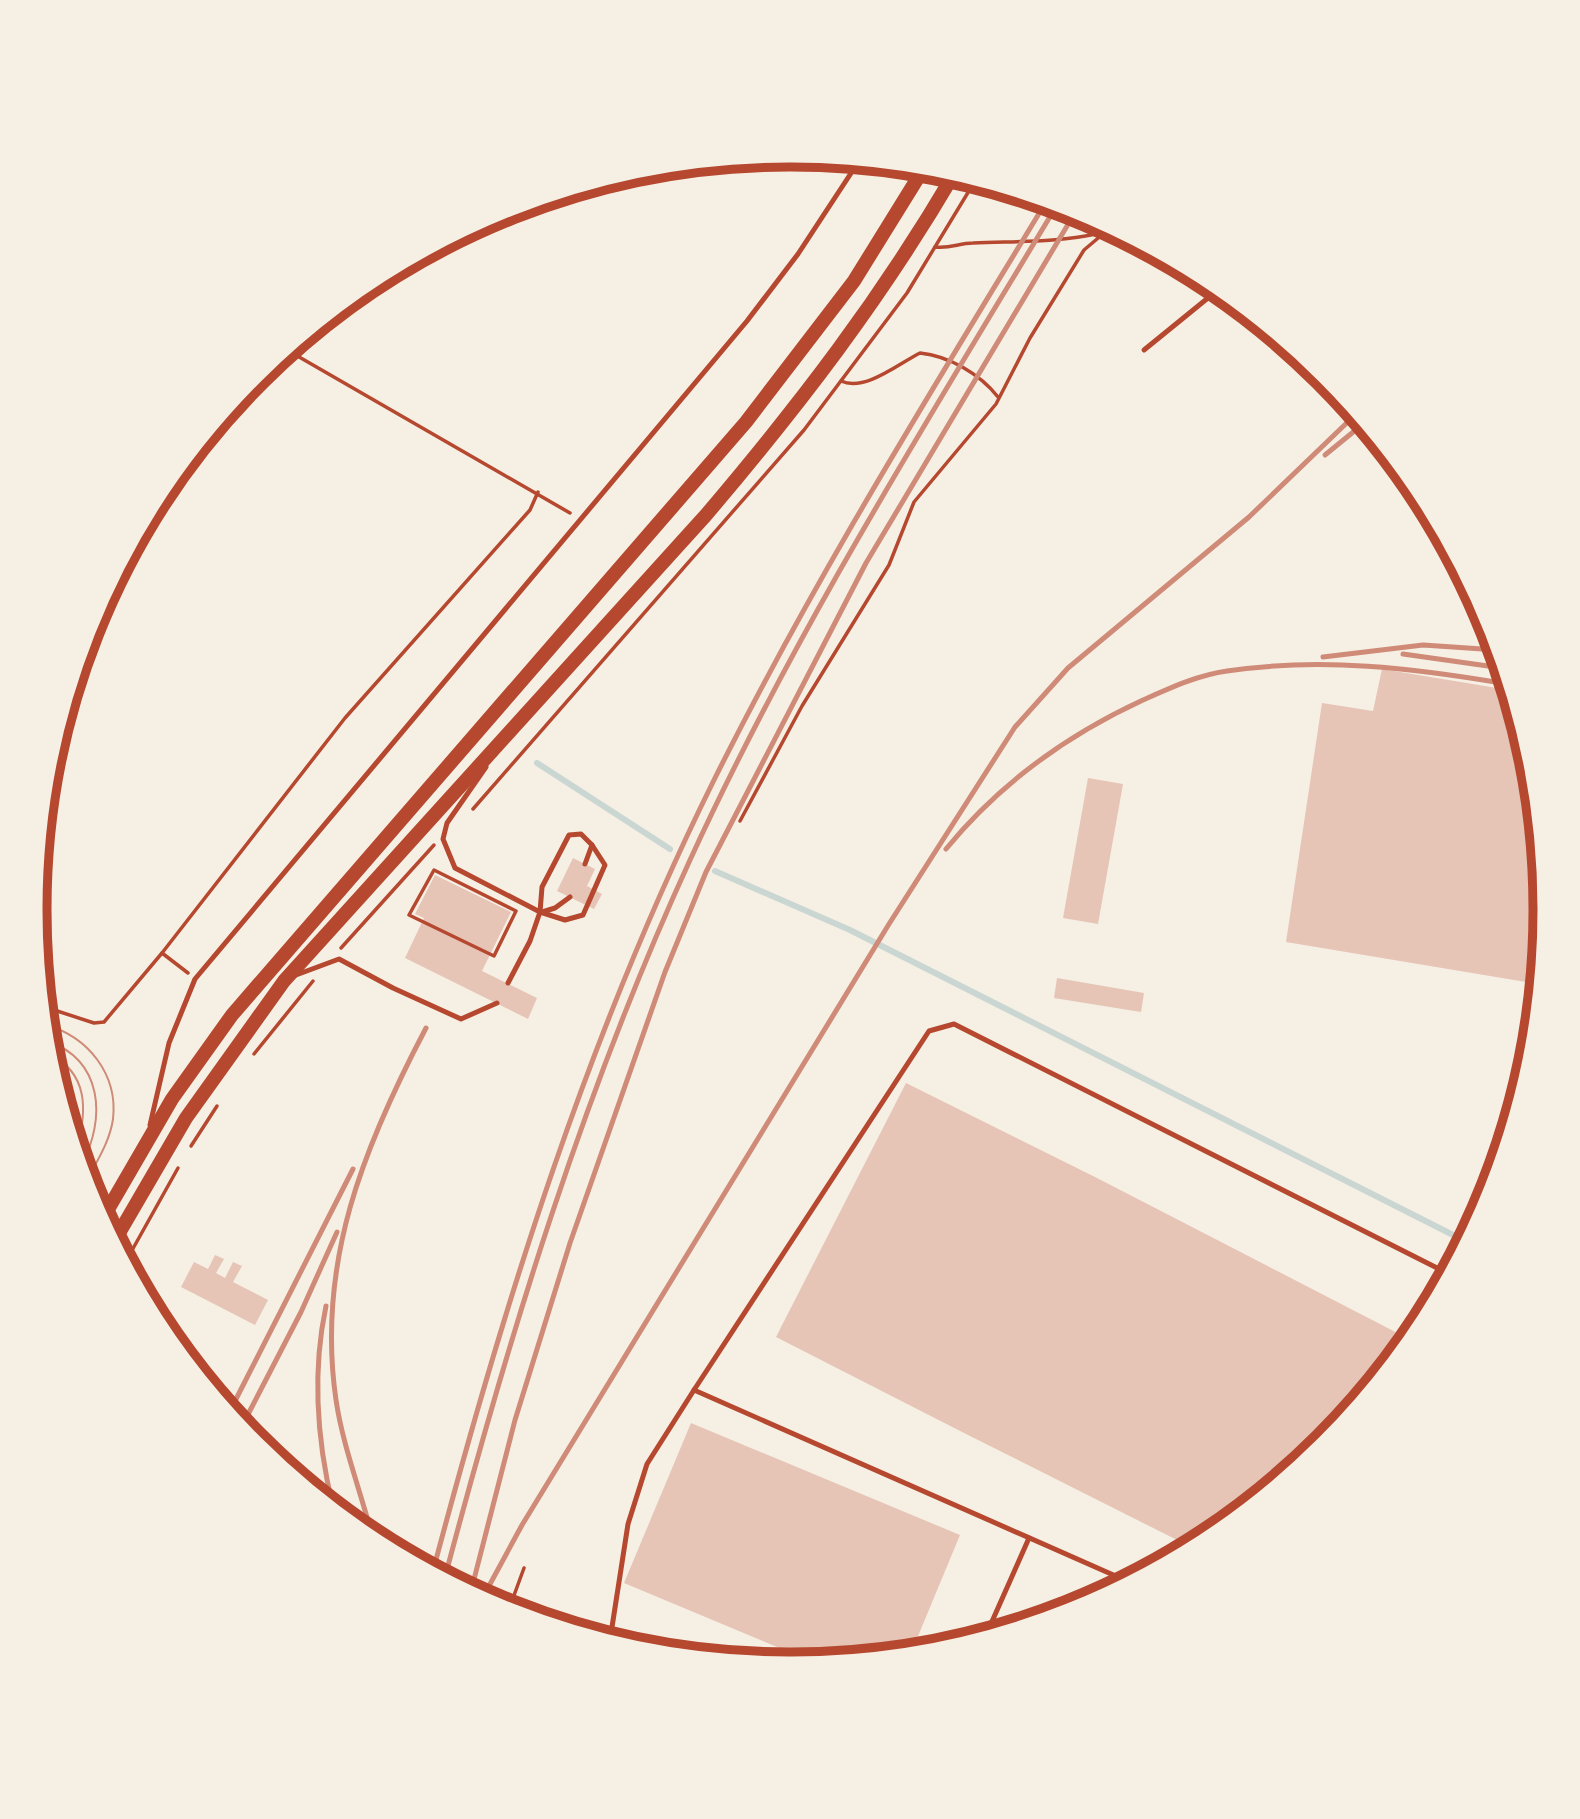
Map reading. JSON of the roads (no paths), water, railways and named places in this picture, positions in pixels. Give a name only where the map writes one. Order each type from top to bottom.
[{"type":"main road","points":[[110,1206],[147,1138],[199,1059],[266,972],[746,422],[854,281],[919,178]]},
{"type":"main road","points":[[121,1230],[186,1118],[284,981],[706,515],[789,416],[869,310],[948,184]]},
{"type":"lane","points":[[147,1138],[169,1043],[195,979],[747,321],[798,254],[853,170]]},
{"type":"lane","points":[[1144,350],[1210,297]]},
{"type":"lane","points":[[508,983],[530,941],[540,912],[542,887],[569,835],[581,834],[605,864],[583,915],[565,920],[540,912],[455,868],[443,839],[447,823],[531,709]]},
{"type":"lane","points":[[585,864],[592,845]]},
{"type":"lane","points":[[540,912],[555,908],[569,897]]},
{"type":"lane","points":[[284,981],[340,959],[393,988],[461,1019],[497,1003]]},
{"type":"lane","points":[[612,1630],[628,1524],[647,1464],[929,1031],[954,1024],[1439,1269]]},
{"type":"lane","points":[[694,1390],[1117,1577]]},
{"type":"lane","points":[[991,1624],[1029,1538]]},
{"type":"waterway","points":[[537,763],[670,849]]},
{"type":"waterway","points":[[715,871],[850,930],[1457,1237]]},
{"type":"tram line","points":[[58,1030],[87,1048],[97,1060],[111,1087],[113,1119],[103,1151],[94,1167]]},
{"type":"tram line","points":[[61,1047],[80,1062],[95,1093],[95,1128],[88,1151]]},
{"type":"tram line","points":[[64,1064],[78,1082],[82,1094],[81,1128]]},
{"type":"railway","points":[[435,1562],[490,1368],[554,1168],[627,972],[669,875],[714,780],[791,632],[1041,210]]},
{"type":"railway","points":[[447,1569],[496,1394],[552,1213],[616,1035],[690,860],[773,692],[818,610],[1051,214]]},
{"type":"railway","points":[[473,1582],[515,1420],[570,1243],[665,972],[706,872],[866,563],[1070,221]]},
{"type":"railway","points":[[488,1588],[522,1525],[889,924],[1015,727],[1068,668],[1249,517],[1349,421]]},
{"type":"railway","points":[[1325,455],[1356,430]]},
{"type":"railway","points":[[1323,657],[1423,645],[1485,649]]},
{"type":"railway","points":[[1403,654],[1491,666]]},
{"type":"railway","points":[[946,849],[989,803],[1036,763],[1114,714],[1184,682],[1227,671],[1332,665],[1402,669],[1496,682]]},
{"type":"railway","points":[[368,1520],[336,1400],[332,1350],[333,1301],[339,1253],[365,1161],[426,1028]]},
{"type":"railway","points":[[235,1402],[353,1169]]},
{"type":"railway","points":[[247,1416],[301,1312],[337,1232]]},
{"type":"railway","points":[[326,1306],[319,1356],[318,1406],[323,1457],[330,1493]]}]
